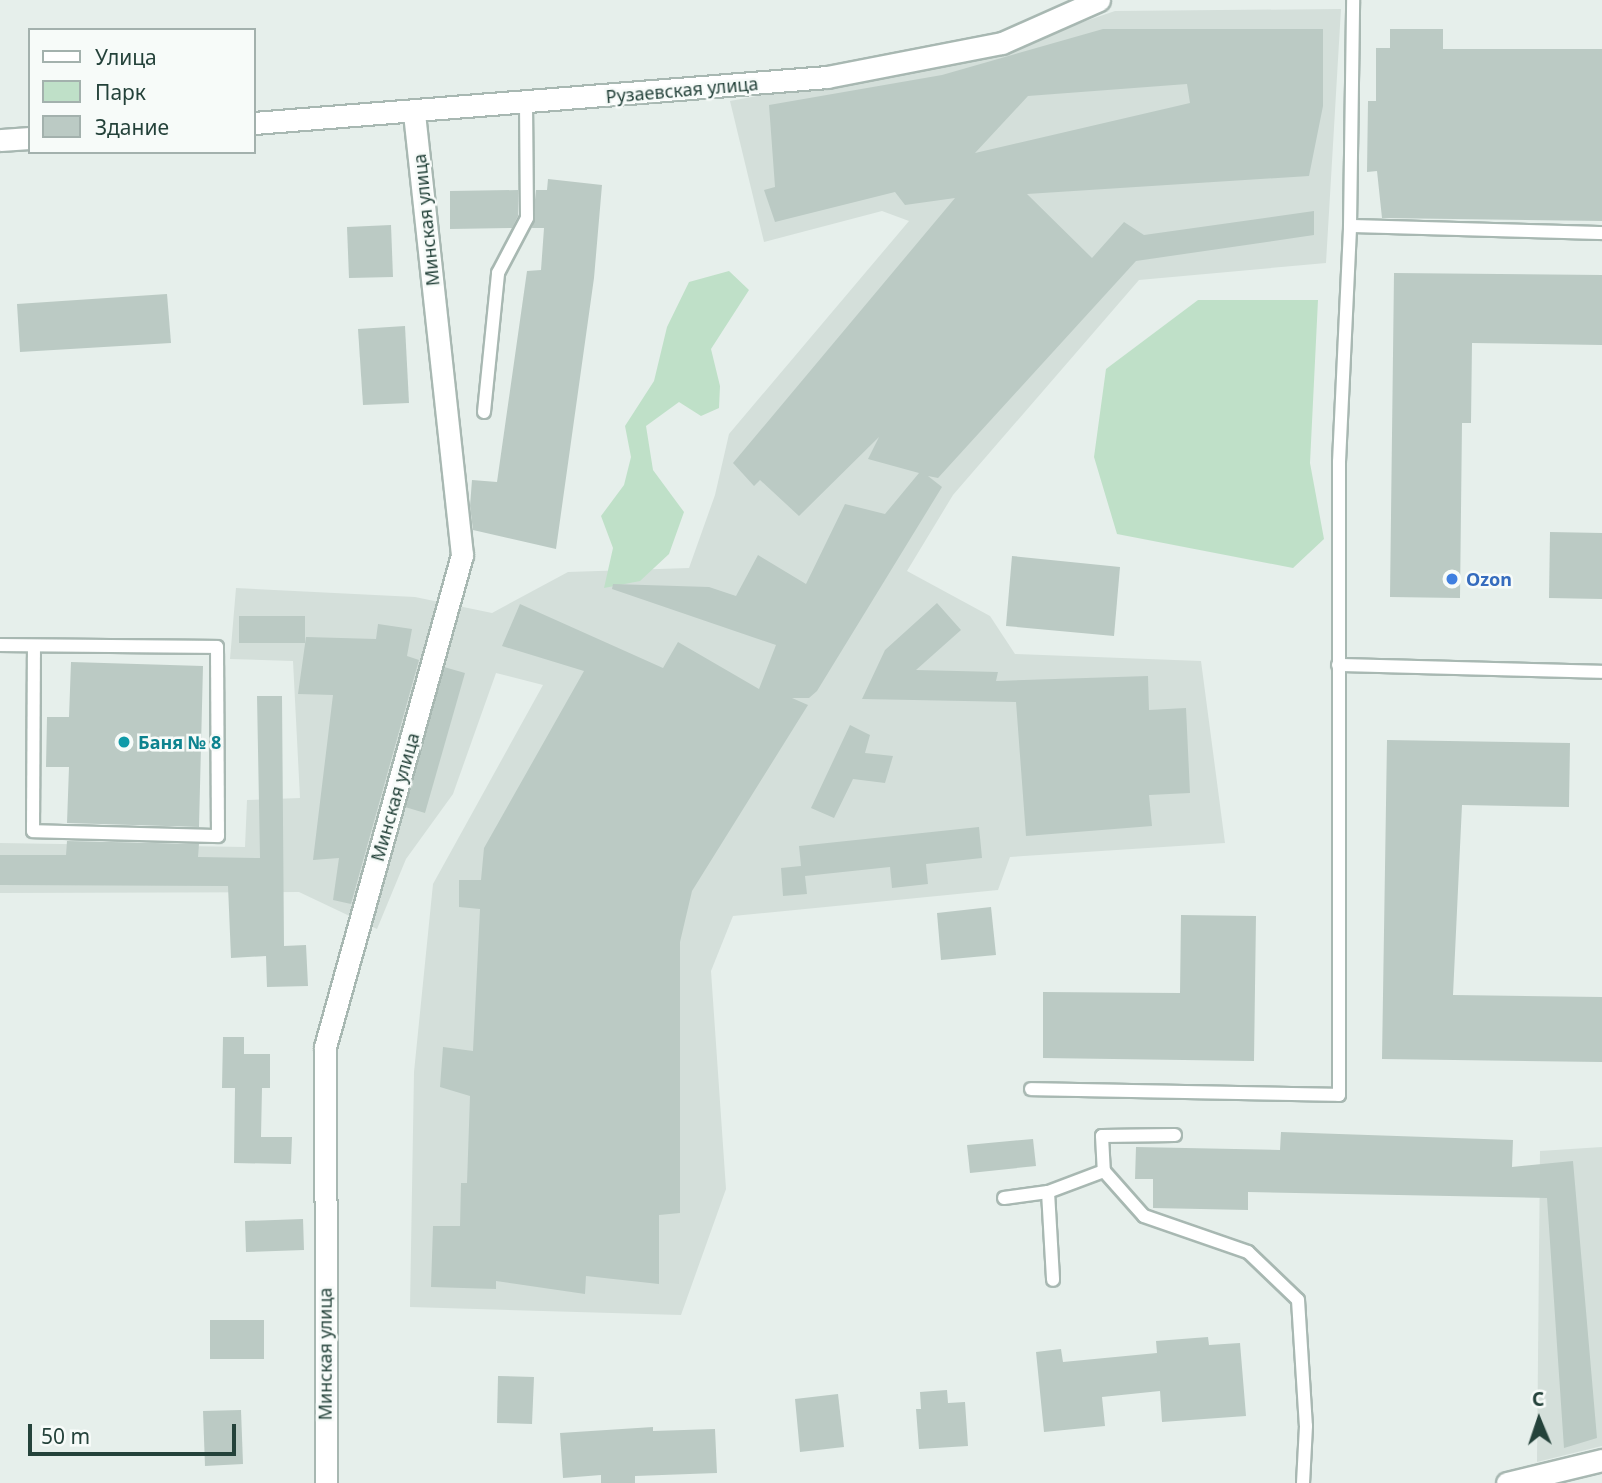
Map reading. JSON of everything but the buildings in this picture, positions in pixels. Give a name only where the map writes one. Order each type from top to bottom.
[{"type":"street","name":"Рузаевская улица","points":[[256,123],[414,113],[827,77],[1002,43],[1099,0]]},
{"type":"street","name":"Минская улица","points":[[326,1483],[325,1046],[462,555],[414,113]]},
{"type":"street","points":[[0,140],[28,138]]},
{"type":"street","points":[[1507,1483],[1602,1460]]},
{"type":"lane","points":[[1031,1089],[1339,1095],[1339,462],[1350,226],[1353,0]]},
{"type":"lane","points":[[484,412],[498,273],[527,218],[526,103]]},
{"type":"lane","points":[[1350,226],[1602,233]]},
{"type":"lane","points":[[0,645],[217,648],[218,836],[33,831],[34,646]]},
{"type":"lane","points":[[1339,664],[1602,672]]},
{"type":"lane","points":[[1175,1135],[1102,1136],[1104,1171],[1144,1216],[1248,1252],[1298,1300],[1306,1426],[1303,1483]]},
{"type":"lane","points":[[1004,1198],[1048,1192],[1104,1171]]},
{"type":"lane","points":[[1048,1192],[1052,1280]]},
{"type":"shaded area","points":[[1341,9],[1326,263],[1139,280],[953,495],[907,571],[990,616],[1015,654],[1201,661],[1225,843],[1010,857],[998,890],[733,916],[711,971],[726,1189],[681,1315],[410,1307],[414,1072],[433,884],[543,685],[496,673],[453,794],[406,859],[377,929],[299,892],[0,893],[0,843],[245,847],[247,800],[300,798],[293,661],[230,659],[236,588],[415,597],[492,613],[568,572],[689,568],[715,495],[729,434],[909,221],[882,211],[764,242],[730,101],[989,54],[1115,11]]},
{"type":"shaded area","points":[[1602,1147],[1602,1446],[1537,1462],[1540,1151]]},
{"type":"green space","points":[[729,271],[749,290],[711,349],[720,386],[719,408],[701,416],[679,402],[646,426],[653,470],[684,512],[669,554],[640,581],[604,588],[613,548],[601,516],[624,485],[631,457],[625,426],[654,381],[667,327],[689,282]]},
{"type":"green space","points":[[1198,300],[1318,300],[1310,463],[1324,539],[1293,568],[1117,534],[1094,457],[1106,369]]},
{"type":"place","name":"Ozon","points":[[1452,579]]},
{"type":"place","name":"Баня № 8","points":[[124,742]]}]
